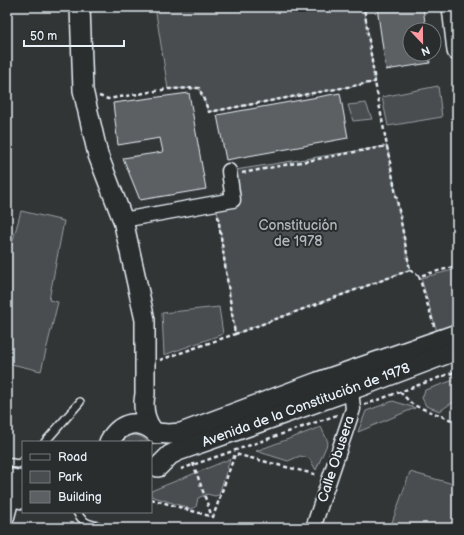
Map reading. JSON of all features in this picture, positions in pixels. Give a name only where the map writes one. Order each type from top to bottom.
[{"type":"street","points":[[80,7],[82,90],[98,155],[123,220],[145,320],[145,394],[143,406],[147,420],[160,439],[163,453],[161,460],[154,470]]},
{"type":"street","points":[[452,7],[457,51]]},
{"type":"street","points":[[123,220],[233,200],[230,173]]},
{"type":"street","name":"Avenida de la Constitución de 1978","points":[[123,426],[137,424],[144,425],[154,431],[169,434],[181,433],[318,382],[457,334]]},
{"type":"street","name":"Avenida de la Constitución de 1978","points":[[154,470],[170,455],[190,456],[350,390],[457,350]]},
{"type":"street","name":"Calle Obusera","points":[[313,528],[353,410],[350,390]]},
{"type":"street","points":[[110,441],[117,430],[128,422],[137,409],[143,406]]},
{"type":"street","points":[[7,478],[22,481]]},
{"type":"street","points":[[7,517],[14,497]]},
{"type":"lane","points":[[46,441],[80,402]]},
{"type":"lane","points":[[7,462],[18,464],[22,462]]},
{"type":"lane","points":[[78,513],[82,520],[98,526]]},
{"type":"path","points":[[364,7],[375,82],[410,270],[418,276],[435,329]]},
{"type":"path","points":[[82,90],[108,99],[168,89],[199,88],[209,112],[375,82]]},
{"type":"path","points":[[230,173],[387,146]]},
{"type":"path","points":[[216,203],[235,334]]},
{"type":"path","points":[[418,276],[457,266]]},
{"type":"path","points":[[145,365],[410,270]]},
{"type":"path","points":[[179,470],[190,456],[353,410],[457,371]]},
{"type":"path","points":[[400,392],[413,405],[457,422]]},
{"type":"path","points":[[213,517],[235,454],[330,478]]},
{"type":"path","points":[[190,456],[213,517]]},
{"type":"path","points":[[152,499],[213,517]]},
{"type":"green space","points":[[155,7],[364,7],[375,82],[209,112],[199,88],[168,89]]},
{"type":"green space","points":[[438,86],[442,117],[388,126],[382,97]]},
{"type":"green space","points":[[366,103],[372,119],[353,121],[348,105]]},
{"type":"green space","name":"Constitución de 1978","points":[[387,146],[410,270],[235,334],[216,203],[233,200],[229,171]]},
{"type":"green space","points":[[21,211],[64,221],[49,300],[58,302],[41,371],[7,363],[7,262]]},
{"type":"green space","points":[[457,269],[457,324],[437,332],[421,278]]},
{"type":"green space","points":[[219,307],[223,334],[164,355],[162,313]]},
{"type":"green space","points":[[457,379],[457,401],[440,411],[426,406],[422,398],[425,390]]},
{"type":"green space","points":[[393,401],[415,408],[358,432],[366,411]]},
{"type":"green space","points":[[321,427],[328,442],[316,470],[309,458],[300,456],[288,461],[256,451]]},
{"type":"green space","points":[[132,435],[137,435],[147,441],[123,441]]},
{"type":"green space","points":[[230,459],[219,495],[215,496],[207,494],[198,498],[196,507],[191,509],[152,496],[152,491]]},
{"type":"green space","points":[[410,472],[457,485],[457,528],[390,528]]},
{"type":"building","points":[[377,7],[423,7],[425,22],[402,22],[402,62],[430,63],[386,70]]},
{"type":"building","points":[[189,93],[206,189],[140,200],[123,158],[163,152],[160,138],[118,145],[113,103]]},
{"type":"building","points":[[340,93],[348,138],[226,160],[217,115]]}]
